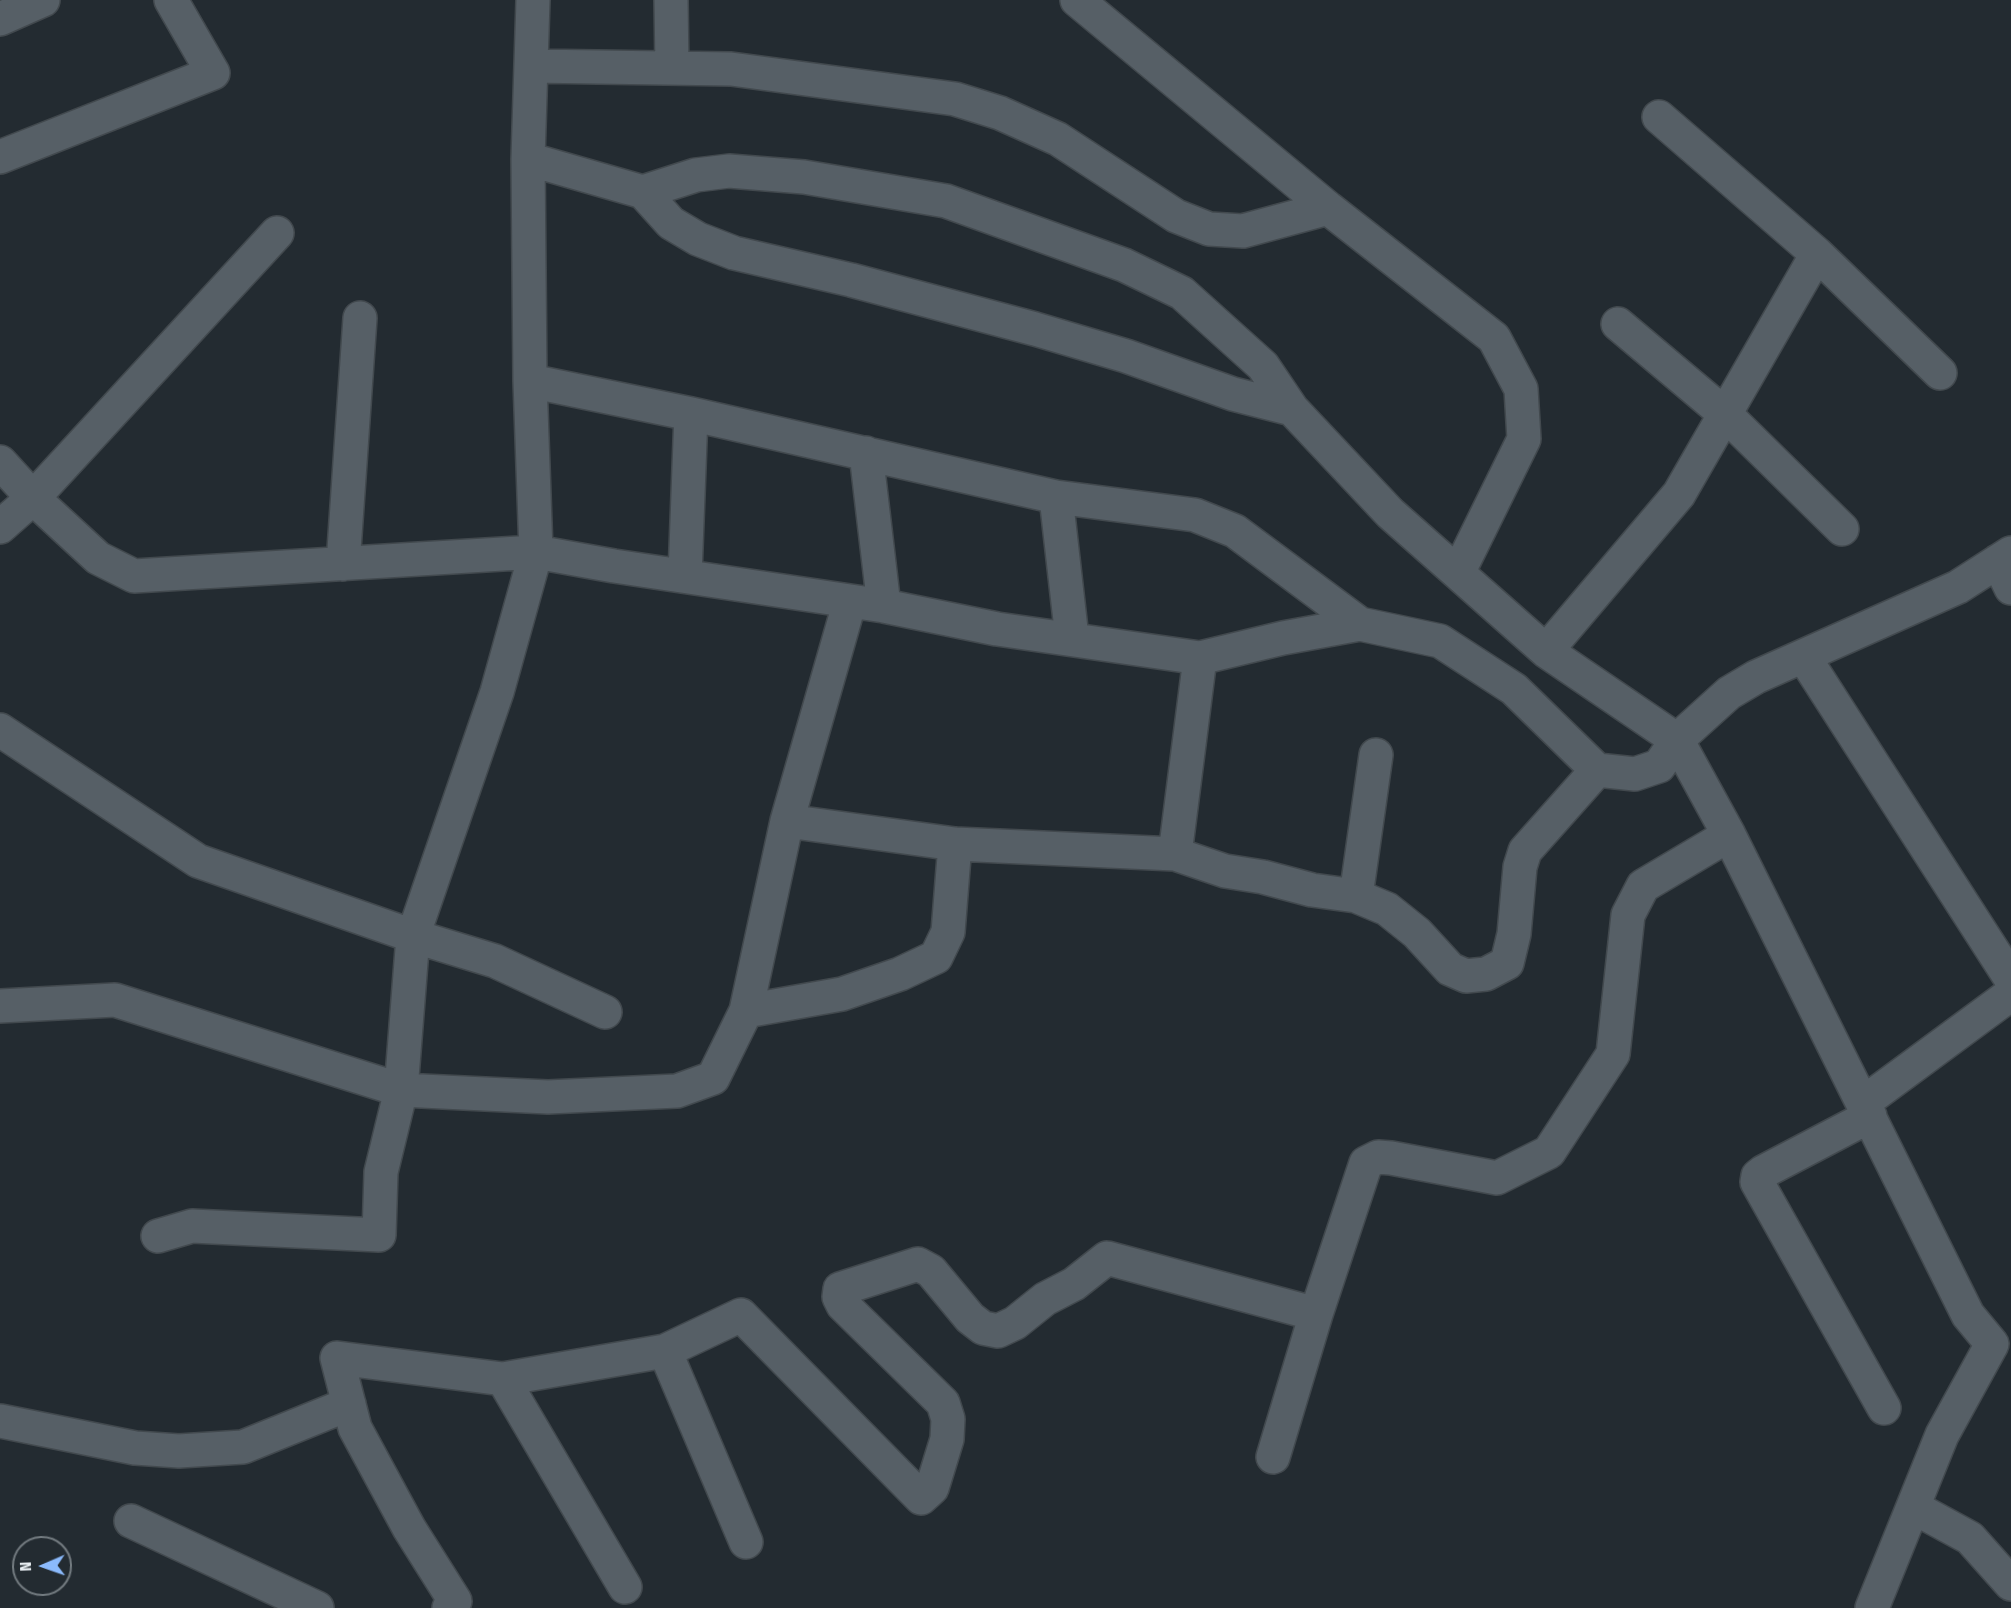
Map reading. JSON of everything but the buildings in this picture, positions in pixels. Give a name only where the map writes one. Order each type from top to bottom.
[{"type":"street","points":[[0,19],[43,0]]},
{"type":"street","points":[[0,157],[213,73],[171,0]]},
{"type":"street","points":[[158,1236],[192,1226],[380,1235],[381,1172],[401,1090],[413,936],[497,692],[536,552],[530,381],[528,159],[534,0]]},
{"type":"street","points":[[671,0],[672,68]]},
{"type":"street","points":[[1077,0],[1328,208],[1494,338],[1521,389],[1524,439],[1458,573]]},
{"type":"street","points":[[531,66],[731,69],[955,99],[1000,113],[1058,139],[1176,216],[1209,229],[1243,231],[1328,208]]},
{"type":"street","points":[[1659,117],[1817,254],[1940,373]]},
{"type":"street","points":[[528,159],[643,192],[671,223],[698,239],[734,253],[851,280],[1035,329],[1125,356],[1233,394],[1292,409]]},
{"type":"street","points":[[643,192],[696,175],[729,171],[804,177],[946,201],[1124,265],[1182,293],[1263,366],[1292,409],[1390,513],[1546,651],[1677,740],[1729,834],[1968,1315],[2001,1341],[1942,1435],[1872,1608]]},
{"type":"street","points":[[0,527],[33,498],[277,233]]},
{"type":"street","points":[[1546,651],[1679,494],[1817,254]]},
{"type":"street","points":[[344,564],[360,318]]},
{"type":"street","points":[[1618,324],[1726,415],[1842,529]]},
{"type":"street","points":[[530,381],[691,414],[1056,497],[1195,515],[1235,531],[1360,624]]},
{"type":"street","points":[[685,575],[691,414]]},
{"type":"street","points":[[866,453],[884,606]]},
{"type":"street","points":[[0,462],[33,498],[98,558],[134,576],[536,552],[884,606],[997,629],[1200,658],[1283,638],[1360,624],[1440,641],[1514,689],[1597,770],[1635,774],[1659,766],[1677,740],[1729,693],[1756,677],[2007,567]]},
{"type":"street","points":[[1056,497],[1072,638]]},
{"type":"street","points":[[0,1006],[115,1000],[401,1090],[548,1097],[677,1091],[713,1078],[746,1011],[787,821],[850,601]]},
{"type":"street","points":[[1804,657],[2011,979]]},
{"type":"street","points":[[1175,854],[1200,658]]},
{"type":"street","points":[[0,730],[198,861],[413,936],[495,961],[605,1012]]},
{"type":"street","points":[[1356,897],[1376,754]]},
{"type":"street","points":[[787,821],[955,844],[1175,854],[1225,871],[1356,897],[1387,909],[1417,933],[1450,969],[1466,976],[1486,974],[1507,963],[1514,934],[1520,867],[1525,851],[1597,770]]},
{"type":"street","points":[[1273,1457],[1316,1314],[1366,1163],[1378,1156],[1497,1178],[1549,1152],[1613,1054],[1628,915],[1643,886],[1729,834]]},
{"type":"street","points":[[746,1011],[842,994],[900,974],[936,957],[948,932],[955,844]]},
{"type":"street","points":[[1884,1408],[1757,1182],[1758,1176],[1866,1109],[2011,994]]},
{"type":"street","points":[[449,1608],[455,1601],[403,1518],[355,1428],[337,1358],[503,1379],[665,1351],[741,1314],[921,1498],[932,1488],[947,1439],[948,1419],[943,1403],[843,1305],[839,1298],[840,1289],[918,1264],[932,1271],[970,1318],[983,1328],[998,1331],[1014,1323],[1045,1299],[1074,1284],[1107,1258],[1316,1314]]},
{"type":"street","points":[[665,1351],[746,1542]]},
{"type":"street","points":[[503,1379],[625,1587]]},
{"type":"street","points":[[0,1421],[135,1448],[179,1451],[243,1447],[349,1404]]},
{"type":"street","points":[[1913,1506],[1970,1538],[2011,1584]]},
{"type":"street","points":[[131,1521],[317,1608]]}]
